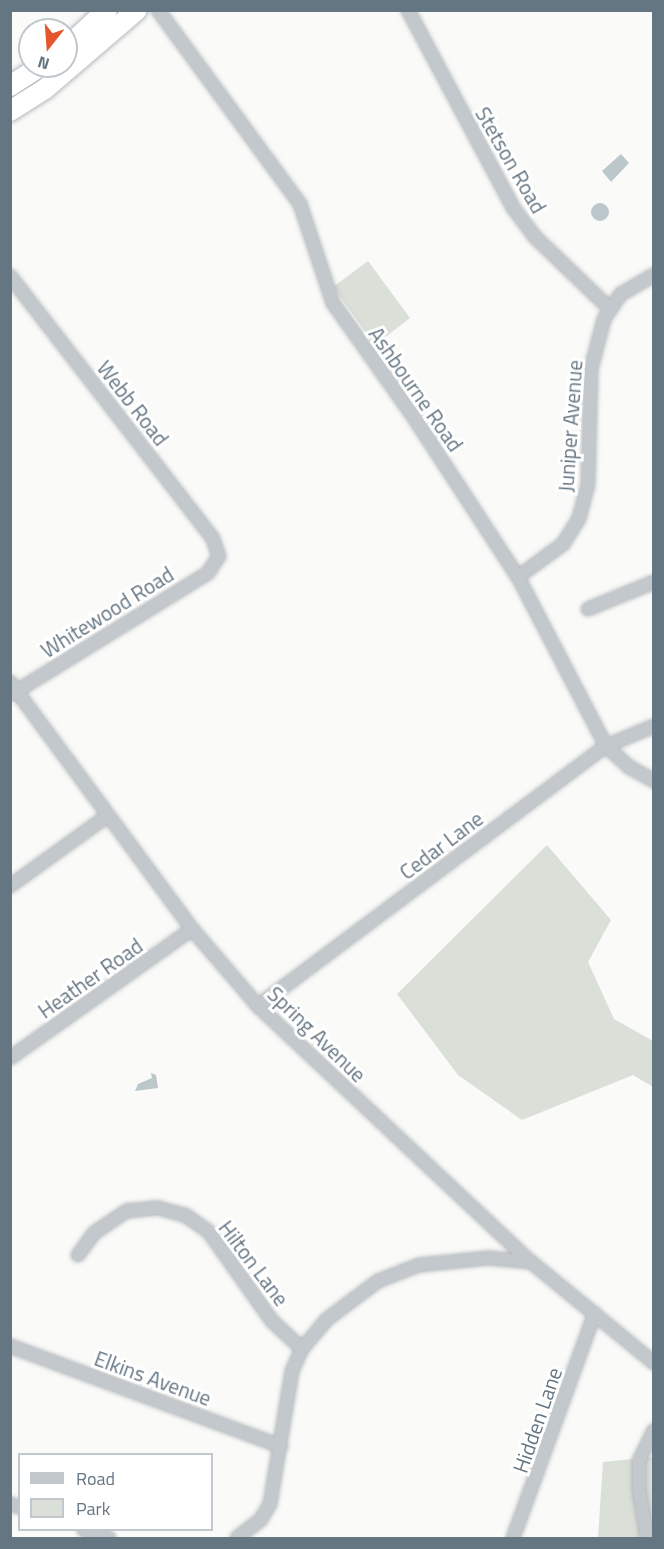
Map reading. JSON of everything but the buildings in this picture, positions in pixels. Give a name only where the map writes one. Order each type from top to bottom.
[{"type":"highway","points":[[78,40],[120,14]]},
{"type":"highway","points":[[10,111],[45,89],[120,14]]},
{"type":"street","name":"Ashbourne Road","points":[[158,10],[300,204],[333,303],[411,413],[518,577],[606,746],[629,768],[654,781]]},
{"type":"street","name":"Stetson Road","points":[[408,10],[514,210],[534,236],[609,308]]},
{"type":"street","name":"Juniper Avenue","points":[[518,577],[563,544],[582,510],[588,484],[591,369],[609,308],[631,286],[654,275]]},
{"type":"street","name":"Webb Road","points":[[10,276],[213,539],[219,556]]},
{"type":"street","name":"Whitewood Road","points":[[13,690],[207,573],[219,556]]},
{"type":"street","points":[[588,609],[654,582]]},
{"type":"street","name":"Spring Avenue","points":[[13,690],[192,929],[258,1006],[531,1262],[654,1363]]},
{"type":"street","name":"Cedar Lane","points":[[258,1006],[606,746],[654,726]]},
{"type":"street","points":[[10,886],[107,816]]},
{"type":"street","name":"Heather Road","points":[[10,1058],[192,929]]},
{"type":"street","name":"Hilton Lane","points":[[78,1255],[94,1233],[127,1211],[164,1209],[184,1215],[209,1232],[273,1320],[302,1349]]},
{"type":"street","points":[[237,1539],[261,1519],[270,1504],[292,1371],[302,1349],[346,1302],[392,1274],[435,1262],[468,1258],[531,1262]]},
{"type":"street","name":"Hidden Lane","points":[[513,1539],[595,1313]]},
{"type":"street","name":"Elkins Avenue","points":[[10,1346],[281,1446]]},
{"type":"street","points":[[647,1539],[639,1489],[639,1461],[654,1430]]},
{"type":"street","points":[[87,1531],[109,1539]]},
{"type":"green space","points":[[368,261],[410,318],[375,345],[333,287]]},
{"type":"green space","points":[[547,845],[611,920],[588,962],[614,1019],[653,1041],[653,1087],[633,1075],[522,1120],[458,1075],[397,994]]},
{"type":"green space","points":[[653,1457],[653,1538],[598,1538],[603,1462]]},
{"type":"shaded area","points":[[621,154],[629,163],[611,182],[602,171]]},
{"type":"shaded area","points":[[600,203],[606,206],[609,212],[606,218],[600,221],[594,218],[591,212],[594,206]]},
{"type":"shaded area","points":[[151,1073],[156,1075],[158,1088],[135,1091],[138,1084],[152,1078]]}]
